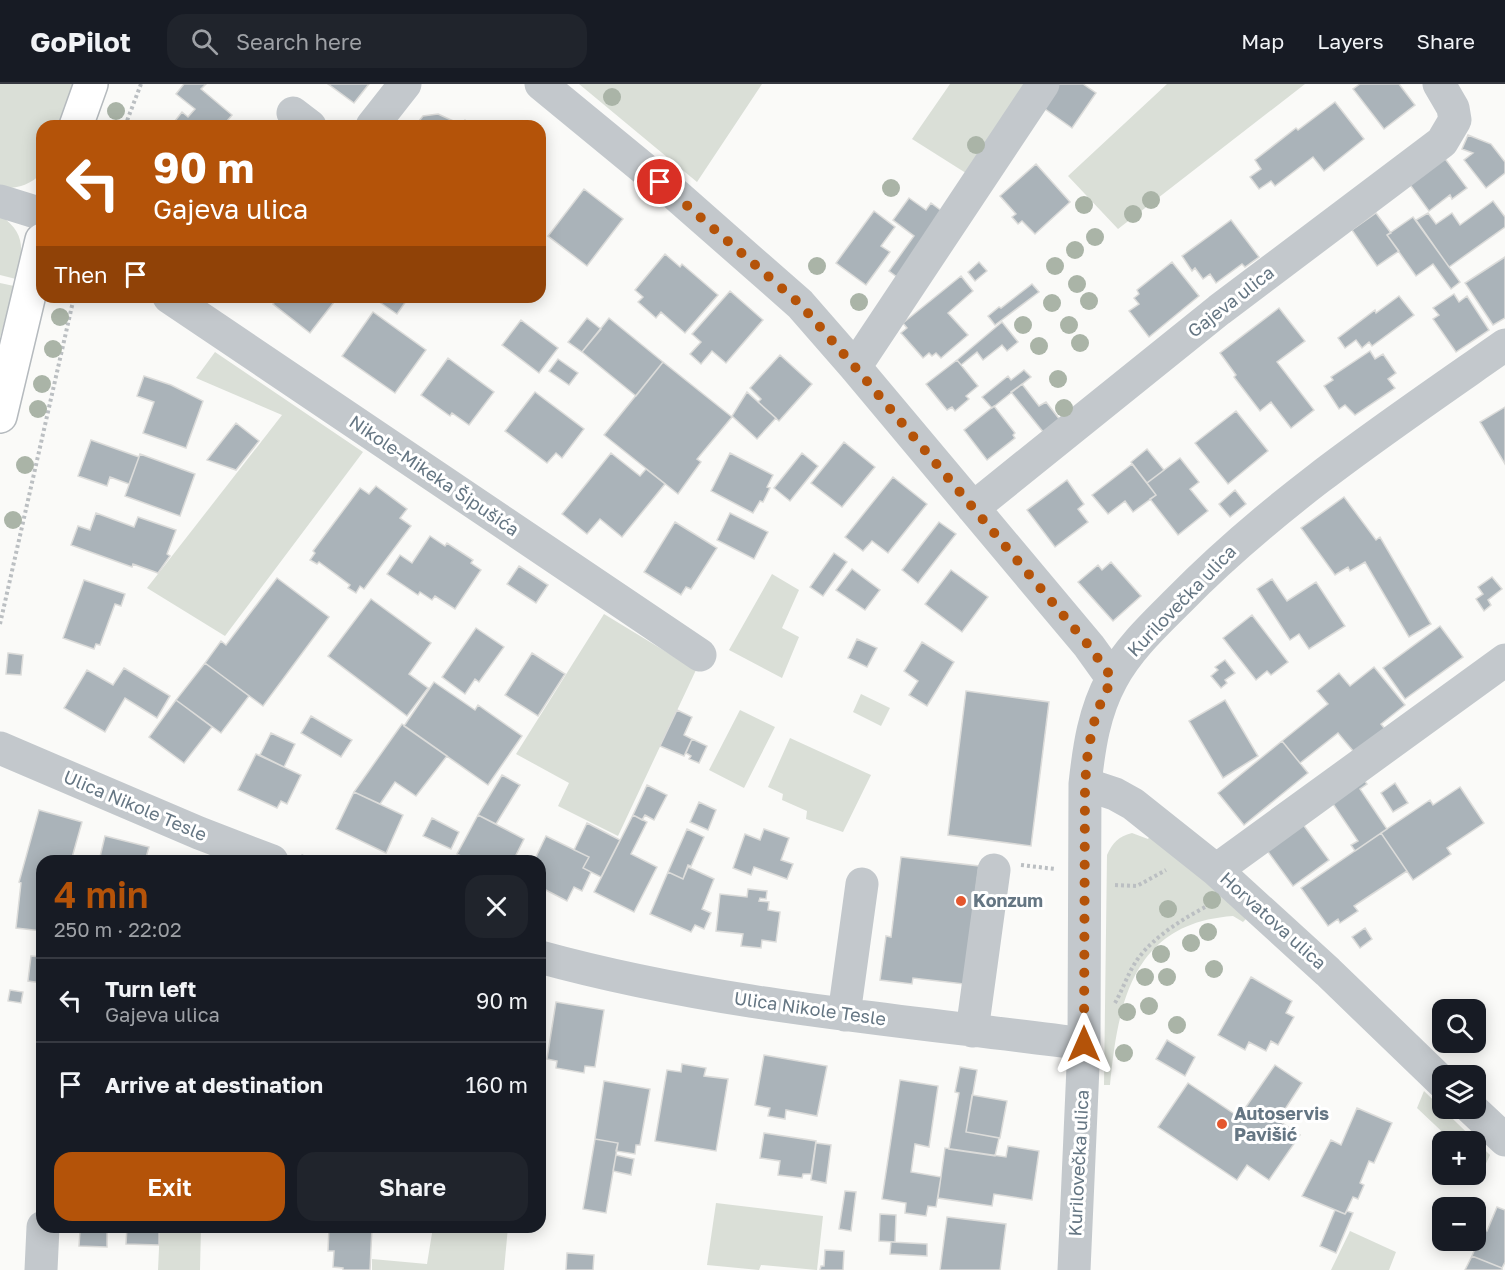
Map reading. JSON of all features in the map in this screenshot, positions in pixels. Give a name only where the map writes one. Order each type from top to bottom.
[{"type":"main road","points":[[78,120],[91,84]]},
{"type":"main road","points":[[0,416],[36,265]]},
{"type":"street","points":[[377,120],[405,84]]},
{"type":"street","points":[[542,84],[676,195],[791,297],[855,367],[1089,646],[1112,678]]},
{"type":"street","points":[[855,367],[1043,84]]},
{"type":"street","name":"Gajeva ulica","points":[[973,508],[1219,310],[1442,142],[1455,120],[1453,108],[1439,84]]},
{"type":"street","points":[[0,201],[36,212]]},
{"type":"street","name":"Nikole-Mikeka Šipušića","points":[[178,303],[700,655]]},
{"type":"street","name":"Kurilovečka ulica","points":[[1074,1270],[1084,1044],[1085,784],[1088,750],[1096,714],[1112,678],[1140,640],[1246,535],[1307,486],[1505,345]]},
{"type":"street","points":[[1206,862],[1505,660]]},
{"type":"street","name":"Ulica Nikole Tesle","points":[[0,748],[256,855]]},
{"type":"street","name":"Horvatova ulica","points":[[1085,784],[1115,794],[1133,804],[1206,862],[1329,972],[1432,1072]]},
{"type":"street","points":[[972,1031],[994,870]]},
{"type":"street","points":[[845,1015],[862,884]]},
{"type":"street","name":"Ulica Nikole Tesle","points":[[546,958],[684,991],[845,1015],[1084,1044]]},
{"type":"street","points":[[1483,1119],[1505,1140]]},
{"type":"street","points":[[41,1270],[43,1233]]},
{"type":"path","points":[[127,120],[141,84]]},
{"type":"path","points":[[0,624],[72,303]]},
{"type":"path","points":[[1114,885],[1137,886],[1206,862]]},
{"type":"path","points":[[994,870],[1009,864],[1058,869]]},
{"type":"path","points":[[1111,1008],[1136,961],[1155,941],[1196,912],[1215,902],[1244,895]]},
{"type":"shaded area","points":[[0,84],[74,84],[61,120],[36,120],[36,178],[23,185],[0,188]]},
{"type":"shaded area","points":[[579,84],[762,84],[697,182]]},
{"type":"shaded area","points":[[950,84],[1030,84],[969,175],[912,139]]},
{"type":"shaded area","points":[[1167,84],[1305,84],[1118,229],[1068,176]]},
{"type":"shaded area","points":[[0,215],[15,229],[21,244],[16,279],[0,275]]},
{"type":"shaded area","points":[[0,283],[14,286],[0,338]]},
{"type":"shaded area","points":[[215,352],[363,452],[225,636],[147,588],[282,415],[196,378]]},
{"type":"shaded area","points":[[772,574],[799,590],[782,628],[799,637],[782,678],[729,650]]},
{"type":"shaded area","points":[[604,614],[696,670],[618,836],[558,806],[569,783],[516,754]]},
{"type":"shaded area","points":[[861,694],[890,708],[881,726],[853,712]]},
{"type":"shaded area","points":[[740,710],[775,727],[744,788],[709,770]]},
{"type":"shaded area","points":[[790,738],[871,775],[843,832],[806,819],[807,811],[782,800],[783,794],[768,787]]},
{"type":"shaded area","points":[[1132,833],[1148,839],[1152,833],[1251,914],[1243,922],[1233,916],[1199,922],[1173,934],[1152,951],[1137,972],[1126,997],[1113,1054],[1110,1085],[1104,1085],[1107,855],[1116,841]]},
{"type":"shaded area","points":[[1424,1091],[1432,1099],[1432,1119],[1453,1119],[1465,1131],[1441,1131],[1417,1108]]},
{"type":"shaded area","points":[[1486,1151],[1490,1155],[1486,1164]]},
{"type":"shaded area","points":[[716,1203],[823,1216],[817,1270],[761,1265],[759,1270],[707,1265]]},
{"type":"shaded area","points":[[1350,1231],[1396,1252],[1389,1270],[1331,1270]]},
{"type":"shaded area","points":[[160,1233],[201,1233],[200,1270],[158,1270]]},
{"type":"shaded area","points":[[432,1233],[507,1233],[504,1270],[372,1270],[372,1259],[427,1264]]},
{"type":"building","points":[[184,84],[206,84],[201,89],[232,115],[228,120],[176,120],[182,112],[188,117],[195,109],[176,94]]},
{"type":"building","points":[[328,84],[369,84],[354,103]]},
{"type":"building","points":[[1052,84],[1083,84],[1096,93],[1072,128],[1038,104]]},
{"type":"building","points":[[1360,84],[1399,84],[1415,105],[1384,129],[1353,89]]},
{"type":"building","points":[[1335,102],[1364,139],[1324,171],[1313,157],[1275,186],[1271,181],[1259,189],[1250,177],[1261,169],[1255,160],[1296,128],[1298,130]]},
{"type":"building","points":[[438,114],[451,120],[420,120],[423,116]]},
{"type":"building","points":[[1468,135],[1491,144],[1505,162],[1505,173],[1486,188],[1464,160],[1473,153],[1462,149]]},
{"type":"building","points":[[1443,156],[1467,188],[1452,199],[1450,195],[1429,211],[1408,182]]},
{"type":"building","points":[[1036,164],[1070,202],[1035,234],[1022,221],[1018,224],[1012,217],[1016,214],[1000,196]]},
{"type":"building","points":[[584,189],[623,219],[587,266],[548,236]]},
{"type":"building","points":[[909,198],[926,210],[931,203],[943,212],[901,280],[889,271],[914,236],[893,220]]},
{"type":"building","points":[[1493,201],[1505,217],[1505,227],[1449,267],[1416,220],[1428,213],[1436,224],[1452,213],[1460,225]]},
{"type":"building","points":[[874,211],[895,227],[881,246],[890,252],[866,285],[836,263]]},
{"type":"building","points":[[1376,213],[1391,233],[1387,235],[1399,251],[1377,266],[1352,230]]},
{"type":"building","points":[[1413,217],[1460,282],[1451,289],[1433,264],[1416,276],[1387,235]]},
{"type":"building","points":[[1231,220],[1259,257],[1245,267],[1242,264],[1216,283],[1210,274],[1203,279],[1195,268],[1192,271],[1182,256]]},
{"type":"building","points":[[665,254],[680,267],[682,264],[718,295],[685,333],[661,312],[656,318],[638,302],[643,297],[635,290]]},
{"type":"building","points":[[1505,257],[1505,318],[1493,325],[1465,283]]},
{"type":"building","points":[[979,262],[987,271],[975,281],[968,272]]},
{"type":"building","points":[[1172,262],[1199,296],[1149,337],[1129,311],[1139,304],[1134,298],[1139,294],[1137,290]]},
{"type":"building","points":[[961,276],[973,291],[948,313],[968,335],[941,358],[936,353],[932,356],[929,353],[923,358],[901,333],[907,328],[903,323]]},
{"type":"building","points":[[1032,284],[1039,292],[995,325],[988,316]]},
{"type":"building","points":[[730,291],[763,320],[726,363],[712,351],[701,364],[690,354],[701,342],[692,334]]},
{"type":"building","points":[[1454,294],[1459,302],[1467,296],[1489,330],[1456,352],[1433,319],[1439,315],[1433,308]]},
{"type":"building","points":[[1399,296],[1414,315],[1372,346],[1369,342],[1362,348],[1356,340],[1345,348],[1338,338],[1375,310],[1376,313]]},
{"type":"building","points":[[274,303],[333,303],[310,333]]},
{"type":"building","points":[[381,303],[405,303],[397,314]]},
{"type":"building","points":[[1279,308],[1305,341],[1277,362],[1314,410],[1291,428],[1271,402],[1260,411],[1234,377],[1236,375],[1220,353]]},
{"type":"building","points":[[373,312],[426,350],[395,393],[342,356]]},
{"type":"building","points":[[587,318],[601,329],[582,352],[568,342]]},
{"type":"building","points":[[609,318],[663,362],[636,396],[582,352]]},
{"type":"building","points":[[521,320],[558,348],[539,373],[502,345]]},
{"type":"building","points":[[1002,322],[1018,342],[1007,351],[1002,345],[983,360],[977,352],[961,365],[957,360]]},
{"type":"building","points":[[1370,351],[1375,359],[1383,354],[1396,373],[1388,379],[1395,388],[1355,415],[1345,405],[1339,409],[1324,386],[1333,380],[1331,377]]},
{"type":"building","points":[[780,355],[812,384],[779,421],[758,402],[761,399],[750,388]]},
{"type":"building","points":[[448,358],[494,392],[469,425],[452,413],[450,416],[421,395]]},
{"type":"building","points":[[558,359],[578,373],[569,385],[549,371]]},
{"type":"building","points":[[957,360],[978,386],[966,396],[969,399],[955,411],[952,407],[947,410],[926,384]]},
{"type":"building","points":[[663,362],[732,417],[697,459],[701,462],[678,494],[604,435]]},
{"type":"building","points":[[1024,370],[1031,377],[992,408],[982,397],[1008,376],[1011,380]]},
{"type":"building","points":[[144,376],[171,385],[203,401],[186,448],[143,433],[154,402],[137,396]]},
{"type":"building","points":[[1022,384],[1039,406],[1046,402],[1064,425],[1048,438],[1011,392]]},
{"type":"building","points":[[535,392],[584,429],[562,458],[556,453],[547,463],[505,431]]},
{"type":"building","points":[[747,392],[776,418],[757,439],[732,416]]},
{"type":"building","points":[[994,406],[1015,433],[1013,435],[1015,438],[987,460],[964,430]]},
{"type":"building","points":[[1505,407],[1505,464],[1480,422]]},
{"type":"building","points":[[1236,411],[1268,451],[1228,484],[1195,443]]},
{"type":"building","points":[[236,423],[259,441],[236,470],[207,460]]},
{"type":"building","points":[[91,440],[139,457],[129,484],[110,477],[107,486],[78,476]]},
{"type":"building","points":[[844,442],[875,467],[842,507],[811,483]]},
{"type":"building","points":[[1147,449],[1164,470],[1147,483],[1131,462]]},
{"type":"building","points":[[611,453],[640,476],[646,469],[665,484],[622,537],[600,519],[587,534],[562,514]]},
{"type":"building","points":[[730,453],[773,475],[763,502],[760,501],[753,513],[711,491]]},
{"type":"building","points":[[802,453],[818,466],[790,501],[774,488]]},
{"type":"building","points":[[140,454],[195,474],[180,516],[125,496]]},
{"type":"building","points":[[1180,458],[1199,482],[1190,489],[1208,511],[1178,535],[1150,499],[1156,495],[1147,483]]},
{"type":"building","points":[[1132,464],[1156,495],[1133,512],[1125,501],[1108,514],[1092,495]]},
{"type":"building","points":[[893,477],[927,504],[888,553],[872,541],[863,551],[845,537]]},
{"type":"building","points":[[1067,480],[1084,504],[1078,509],[1088,522],[1055,547],[1027,510]]},
{"type":"building","points":[[376,486],[407,509],[400,518],[411,526],[364,589],[360,586],[356,593],[348,588],[350,585],[319,562],[317,564],[310,560],[315,553],[313,551],[360,488],[369,494]]},
{"type":"building","points":[[1235,490],[1246,504],[1230,517],[1219,504]]},
{"type":"building","points":[[1344,497],[1376,540],[1380,537],[1431,624],[1409,637],[1365,562],[1350,571],[1348,567],[1335,575],[1301,528]]},
{"type":"building","points":[[96,513],[134,527],[138,517],[176,530],[167,554],[170,556],[158,573],[133,564],[132,567],[71,545],[78,526],[90,530]]},
{"type":"building","points":[[730,513],[768,532],[754,559],[717,540]]},
{"type":"building","points":[[675,522],[717,548],[691,589],[686,587],[681,595],[644,572]]},
{"type":"building","points":[[939,522],[956,534],[918,583],[902,570]]},
{"type":"building","points":[[430,536],[445,546],[447,543],[473,560],[471,563],[481,570],[455,609],[435,596],[432,600],[420,592],[418,595],[387,574],[400,555],[412,563]]},
{"type":"building","points":[[834,553],[847,562],[823,596],[810,587]]},
{"type":"building","points":[[1111,562],[1141,596],[1113,621],[1078,582],[1098,565],[1102,570]]},
{"type":"building","points":[[519,566],[548,585],[536,603],[507,584]]},
{"type":"building","points":[[852,569],[880,590],[865,610],[836,590]]},
{"type":"building","points":[[951,570],[988,597],[962,632],[925,604]]},
{"type":"building","points":[[1492,577],[1502,589],[1488,600],[1491,605],[1484,611],[1476,599],[1483,594],[1478,587]]},
{"type":"building","points":[[277,578],[329,617],[263,706],[205,663],[221,641],[226,645]]},
{"type":"building","points":[[1272,579],[1287,601],[1316,582],[1345,626],[1309,649],[1299,634],[1290,640],[1257,589]]},
{"type":"building","points":[[84,580],[125,594],[121,606],[115,604],[100,645],[96,644],[94,649],[63,638]]},
{"type":"building","points":[[371,599],[431,643],[409,674],[428,688],[407,716],[328,656]]},
{"type":"building","points":[[1252,615],[1288,662],[1271,675],[1267,671],[1256,680],[1223,638]]},
{"type":"building","points":[[1440,626],[1463,657],[1405,699],[1383,668]]},
{"type":"building","points":[[476,628],[504,647],[479,682],[475,679],[465,694],[442,677]]},
{"type":"building","points":[[857,639],[877,648],[867,667],[848,658]]},
{"type":"building","points":[[922,642],[954,662],[927,706],[909,695],[918,681],[904,671]]},
{"type":"building","points":[[8,653],[23,655],[21,675],[6,674]]},
{"type":"building","points":[[532,653],[565,674],[538,716],[505,695]]},
{"type":"building","points":[[1225,660],[1235,673],[1225,680],[1227,683],[1221,688],[1211,676],[1218,670],[1215,667]]},
{"type":"building","points":[[205,663],[249,696],[221,733],[176,700]]},
{"type":"building","points":[[1374,667],[1405,705],[1381,724],[1389,734],[1359,758],[1338,733],[1300,763],[1282,741],[1328,704],[1317,691],[1339,673],[1350,686]]},
{"type":"building","points":[[124,668],[170,696],[157,718],[125,698],[105,732],[64,708],[87,670],[113,685]]},
{"type":"building","points":[[434,682],[475,710],[478,705],[522,736],[488,785],[404,726]]},
{"type":"building","points":[[966,691],[1049,702],[1031,846],[948,835]]},
{"type":"building","points":[[176,700],[212,727],[184,763],[149,737]]},
{"type":"building","points":[[1225,700],[1258,756],[1223,778],[1189,721]]},
{"type":"building","points":[[677,710],[692,717],[684,735],[692,739],[684,756],[660,746]]},
{"type":"building","points":[[311,716],[352,740],[341,757],[301,733]]},
{"type":"building","points":[[402,724],[447,756],[416,796],[395,782],[380,804],[354,792]]},
{"type":"building","points":[[271,733],[295,744],[284,767],[260,755]]},
{"type":"building","points":[[692,739],[707,746],[699,763],[689,759],[691,756],[686,753]]},
{"type":"building","points":[[1282,741],[1308,773],[1244,825],[1218,793]]},
{"type":"building","points":[[256,754],[301,775],[287,804],[281,801],[277,808],[238,790]]},
{"type":"building","points":[[502,775],[520,785],[496,824],[478,815]]},
{"type":"building","points":[[1361,776],[1367,784],[1360,789],[1387,829],[1355,851],[1351,845],[1358,841],[1329,798]]},
{"type":"building","points":[[1395,783],[1408,803],[1393,812],[1381,793]]},
{"type":"building","points":[[647,785],[667,795],[654,820],[645,815],[642,820],[633,815]]},
{"type":"building","points":[[1460,787],[1484,823],[1447,848],[1451,854],[1413,880],[1381,833],[1430,800],[1433,805]]},
{"type":"building","points":[[354,792],[403,815],[386,853],[336,829]]},
{"type":"building","points":[[699,802],[716,810],[708,830],[690,822]]},
{"type":"building","points":[[39,810],[82,822],[73,855],[36,855],[36,930],[16,928],[21,883],[19,882]]},
{"type":"building","points":[[478,815],[524,839],[516,855],[457,854]]},
{"type":"building","points":[[633,815],[647,822],[631,854],[657,867],[634,912],[594,892]]},
{"type":"building","points":[[432,818],[459,832],[451,849],[423,836]]},
{"type":"building","points":[[587,823],[620,840],[601,877],[583,868],[589,857],[574,850]]},
{"type":"building","points":[[1302,823],[1329,860],[1293,886],[1266,849]]},
{"type":"building","points":[[687,829],[704,837],[683,879],[668,872]]},
{"type":"building","points":[[764,829],[789,838],[781,860],[793,864],[787,879],[754,867],[751,875],[733,868],[745,834],[760,840]]},
{"type":"building","points":[[1381,833],[1407,871],[1354,906],[1358,911],[1340,923],[1338,919],[1328,926],[1301,888]]},
{"type":"building","points":[[105,836],[149,847],[147,855],[100,855]]},
{"type":"building","points":[[546,836],[589,857],[583,868],[591,872],[582,891],[574,887],[567,901],[546,890],[546,855],[537,855]]},
{"type":"building","points":[[901,857],[979,866],[964,984],[913,978],[912,984],[880,980],[886,936],[891,937]]},
{"type":"building","points":[[688,867],[714,879],[702,909],[711,913],[704,929],[695,925],[691,932],[650,914],[668,872],[683,879]]},
{"type":"building","points":[[748,889],[767,891],[766,899],[760,898],[759,901],[769,902],[768,910],[780,912],[776,942],[762,940],[761,948],[741,946],[743,934],[716,931],[720,894],[747,897]]},
{"type":"building","points":[[1365,928],[1372,939],[1360,948],[1352,937]]},
{"type":"building","points":[[31,956],[36,956],[36,982],[28,981]]},
{"type":"building","points":[[1251,977],[1292,1001],[1286,1013],[1294,1017],[1278,1045],[1271,1041],[1266,1051],[1249,1042],[1245,1050],[1218,1035]]},
{"type":"building","points":[[10,990],[23,992],[21,1003],[8,1001]]},
{"type":"building","points":[[556,1002],[604,1010],[595,1067],[585,1066],[584,1073],[556,1068],[557,1061],[547,1059]]},
{"type":"building","points":[[1167,1040],[1195,1057],[1185,1076],[1156,1059]]},
{"type":"building","points":[[764,1055],[827,1066],[817,1116],[786,1110],[785,1119],[768,1116],[770,1108],[755,1105]]},
{"type":"building","points":[[682,1064],[706,1068],[704,1076],[728,1079],[716,1151],[655,1141],[667,1070],[681,1072]]},
{"type":"building","name":"Autoservis Pavišić","points":[[1275,1065],[1302,1083],[1278,1120],[1300,1135],[1269,1180],[1247,1165],[1237,1180],[1158,1127],[1188,1083],[1239,1117]]},
{"type":"building","points":[[960,1067],[977,1070],[966,1132],[999,1138],[995,1156],[949,1149],[959,1093],[955,1092]]},
{"type":"building","points":[[900,1080],[938,1086],[929,1147],[915,1144],[911,1172],[941,1177],[936,1207],[928,1206],[926,1216],[905,1213],[906,1203],[882,1199]]},
{"type":"building","points":[[604,1081],[650,1089],[640,1145],[636,1145],[635,1154],[616,1151],[618,1143],[595,1139]]},
{"type":"building","points":[[972,1095],[1007,1101],[1000,1138],[966,1132]]},
{"type":"building","points":[[1357,1108],[1392,1123],[1374,1163],[1369,1161],[1360,1183],[1364,1185],[1358,1199],[1353,1197],[1345,1214],[1302,1196],[1331,1140],[1341,1145]]},
{"type":"building","points":[[764,1133],[816,1141],[811,1174],[803,1174],[802,1178],[778,1175],[780,1161],[760,1158]]},
{"type":"building","points":[[595,1139],[618,1143],[606,1213],[583,1209]]},
{"type":"building","points":[[816,1143],[831,1145],[826,1183],[811,1180]]},
{"type":"building","points":[[1008,1146],[1039,1151],[1032,1200],[994,1194],[992,1206],[938,1198],[945,1148],[1006,1157]]},
{"type":"building","points":[[616,1155],[634,1159],[631,1175],[613,1171]]},
{"type":"building","points":[[845,1191],[856,1192],[851,1231],[839,1229]]},
{"type":"building","points":[[1497,1207],[1505,1210],[1505,1262],[1502,1268],[1472,1256],[1474,1251],[1486,1251],[1487,1231]]},
{"type":"building","points":[[1335,1210],[1345,1214],[1347,1211],[1353,1213],[1336,1253],[1320,1246]]},
{"type":"building","points":[[880,1214],[896,1215],[895,1242],[879,1241]]},
{"type":"building","points":[[947,1217],[1006,1224],[1000,1270],[940,1270]]},
{"type":"building","points":[[80,1233],[107,1233],[107,1247],[79,1246]]},
{"type":"building","points":[[127,1233],[159,1233],[159,1245],[126,1244]]},
{"type":"building","points":[[329,1233],[372,1233],[370,1270],[343,1270],[343,1268],[333,1267],[334,1251],[328,1251]]},
{"type":"building","points":[[891,1242],[927,1244],[927,1256],[890,1254]]},
{"type":"building","points":[[825,1250],[844,1251],[843,1270],[820,1270],[821,1266],[824,1266]]},
{"type":"building","points":[[567,1253],[594,1255],[593,1270],[566,1270]]},
{"type":"building","points":[[1472,1256],[1502,1268],[1502,1270],[1465,1270]]},
{"type":"place","name":"Konzum","points":[[961,901]]},
{"type":"place","name":"Autoservis Pavišić","points":[[1222,1124]]},
{"type":"route","points":[[660,182],[800,304],[1089,646],[1112,678],[1096,714],[1088,750],[1085,784],[1084,1044]]}]
